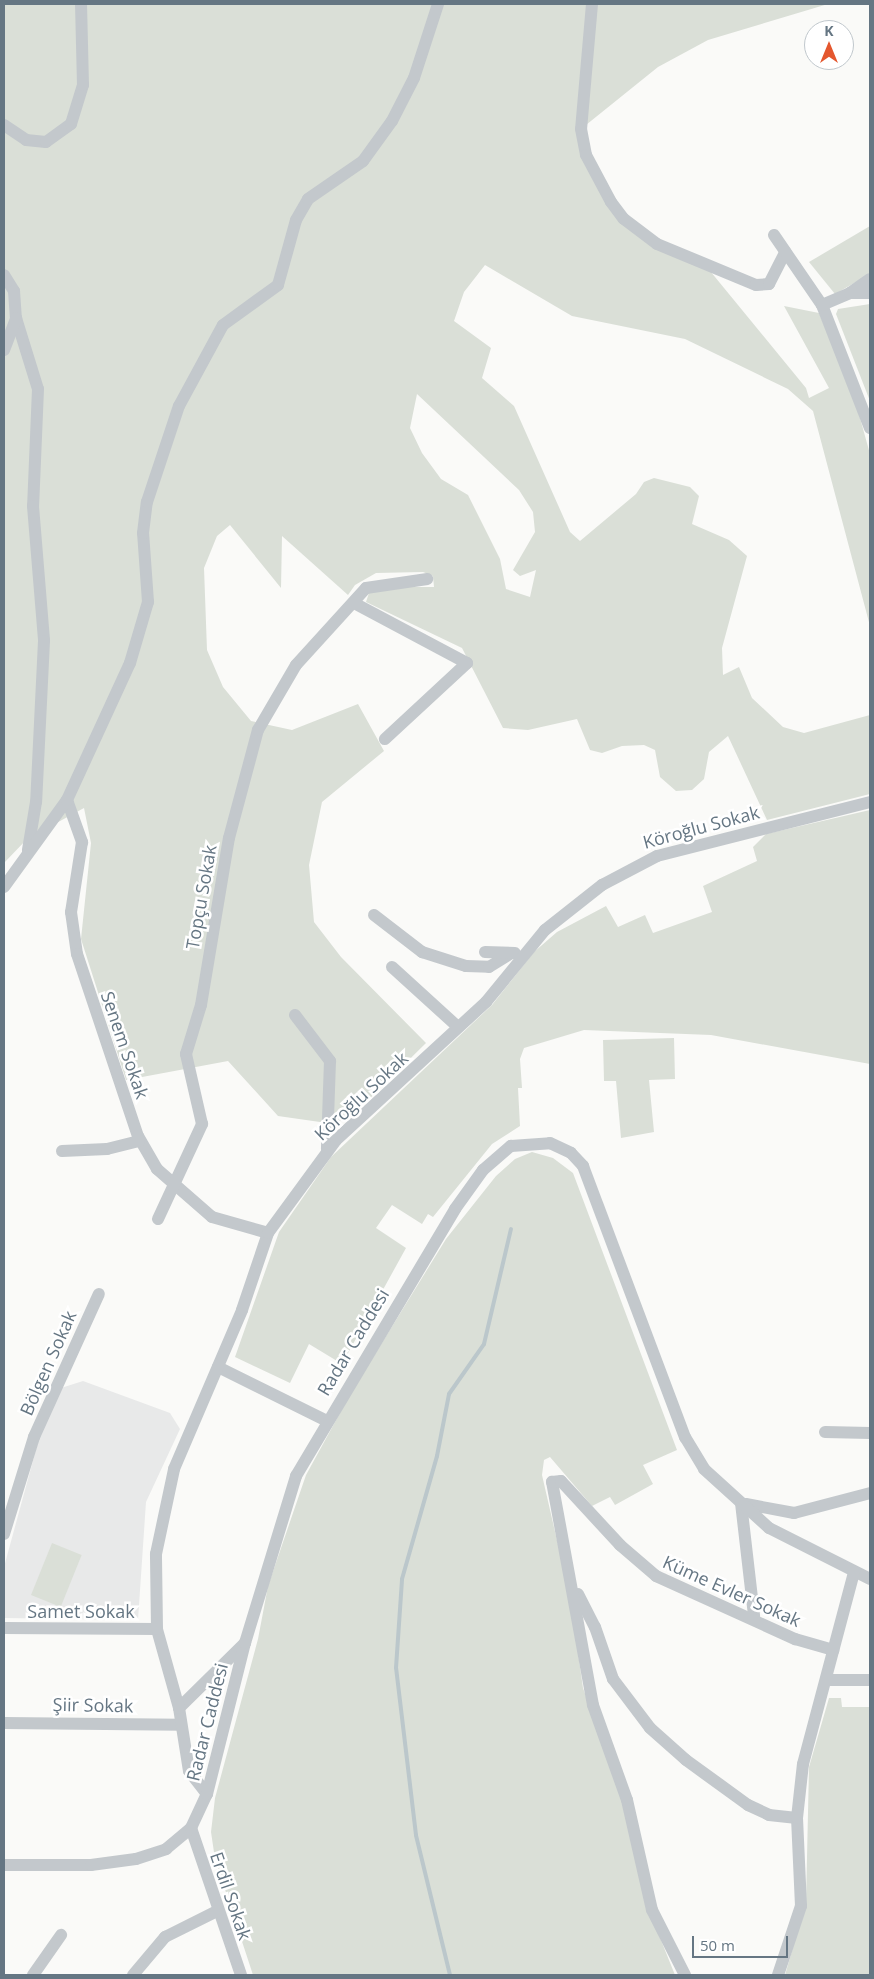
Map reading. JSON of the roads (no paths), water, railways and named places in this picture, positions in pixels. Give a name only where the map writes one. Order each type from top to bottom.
[{"type":"street","points":[[4,125],[26,140],[46,142],[71,124],[83,85],[80,4]]},
{"type":"street","points":[[4,888],[66,800],[112,710],[139,640],[148,602],[146,510],[179,406],[223,325],[278,285],[296,220],[308,199],[363,160],[392,121],[414,78],[438,4]]},
{"type":"street","points":[[592,4],[581,129],[586,155],[620,213],[657,244],[756,285],[769,284],[785,252]]},
{"type":"street","points":[[774,235],[822,305],[870,428]]},
{"type":"street","points":[[4,275],[14,291],[16,318],[38,389],[34,506],[44,616],[36,802],[28,853]]},
{"type":"street","points":[[822,305],[850,293],[870,279]]},
{"type":"street","points":[[850,293],[870,293]]},
{"type":"street","points":[[4,350],[16,318]]},
{"type":"street","name":"Topçu Sokak","points":[[158,1219],[202,1124],[186,1054],[201,1005],[230,838],[258,730],[296,665],[354,603],[375,584],[427,579]]},
{"type":"street","points":[[354,603],[467,663],[386,738]]},
{"type":"street","name":"Senem Sokak","points":[[66,800],[82,842],[71,912],[77,954],[140,1140],[150,1161],[174,1185],[223,1223],[268,1233]]},
{"type":"street","name":"Köroğlu Sokak","points":[[207,1794],[189,1770],[179,1708],[157,1629],[153,1582],[167,1492],[218,1367],[268,1233],[327,1149],[502,986],[517,954],[545,930],[640,862],[870,802]]},
{"type":"street","points":[[374,915],[422,952],[466,966],[489,967],[517,954]]},
{"type":"street","points":[[485,952],[517,954]]},
{"type":"street","points":[[392,967],[458,1027]]},
{"type":"street","points":[[295,1015],[330,1061],[327,1149]]},
{"type":"street","points":[[62,1150],[107,1150],[140,1140]]},
{"type":"street","name":"Radar Caddesi","points":[[4,1865],[136,1859],[166,1849],[190,1828],[207,1794],[245,1642],[296,1476],[419,1265],[483,1170],[511,1146],[550,1143],[571,1153],[588,1176],[695,1456],[721,1488],[782,1537],[870,1579]]},
{"type":"street","name":"Bölgen Sokak","points":[[4,1534],[34,1437],[99,1294]]},
{"type":"street","points":[[218,1367],[327,1421]]},
{"type":"street","points":[[825,1432],[870,1433]]},
{"type":"street","name":"Küme Evler Sokak","points":[[685,1975],[652,1910],[627,1800],[599,1727],[574,1585],[552,1492],[558,1479],[649,1572],[754,1616],[794,1638],[833,1650]]},
{"type":"street","points":[[754,1616],[741,1503],[794,1513],[870,1494]]},
{"type":"street","points":[[778,1975],[801,1906],[797,1818],[803,1764],[854,1572]]},
{"type":"street","name":"Küme Evler Sokak","points":[[574,1585],[595,1627],[613,1679],[650,1728],[686,1760],[748,1805],[769,1815],[797,1818]]},
{"type":"street","name":"Samet Sokak","points":[[4,1628],[157,1629]]},
{"type":"street","points":[[179,1708],[245,1642]]},
{"type":"street","points":[[826,1680],[870,1680]]},
{"type":"street","name":"Şiir Sokak","points":[[4,1723],[181,1725]]},
{"type":"street","name":"Erdil Sokak","points":[[190,1828],[217,1912],[241,1975]]},
{"type":"street","points":[[133,1975],[165,1937],[217,1912]]},
{"type":"street","points":[[32,1975],[61,1935]]},
{"type":"waterway","points":[[450,1975],[416,1835],[396,1668],[402,1579],[437,1456],[449,1394],[484,1344],[511,1229]]}]
